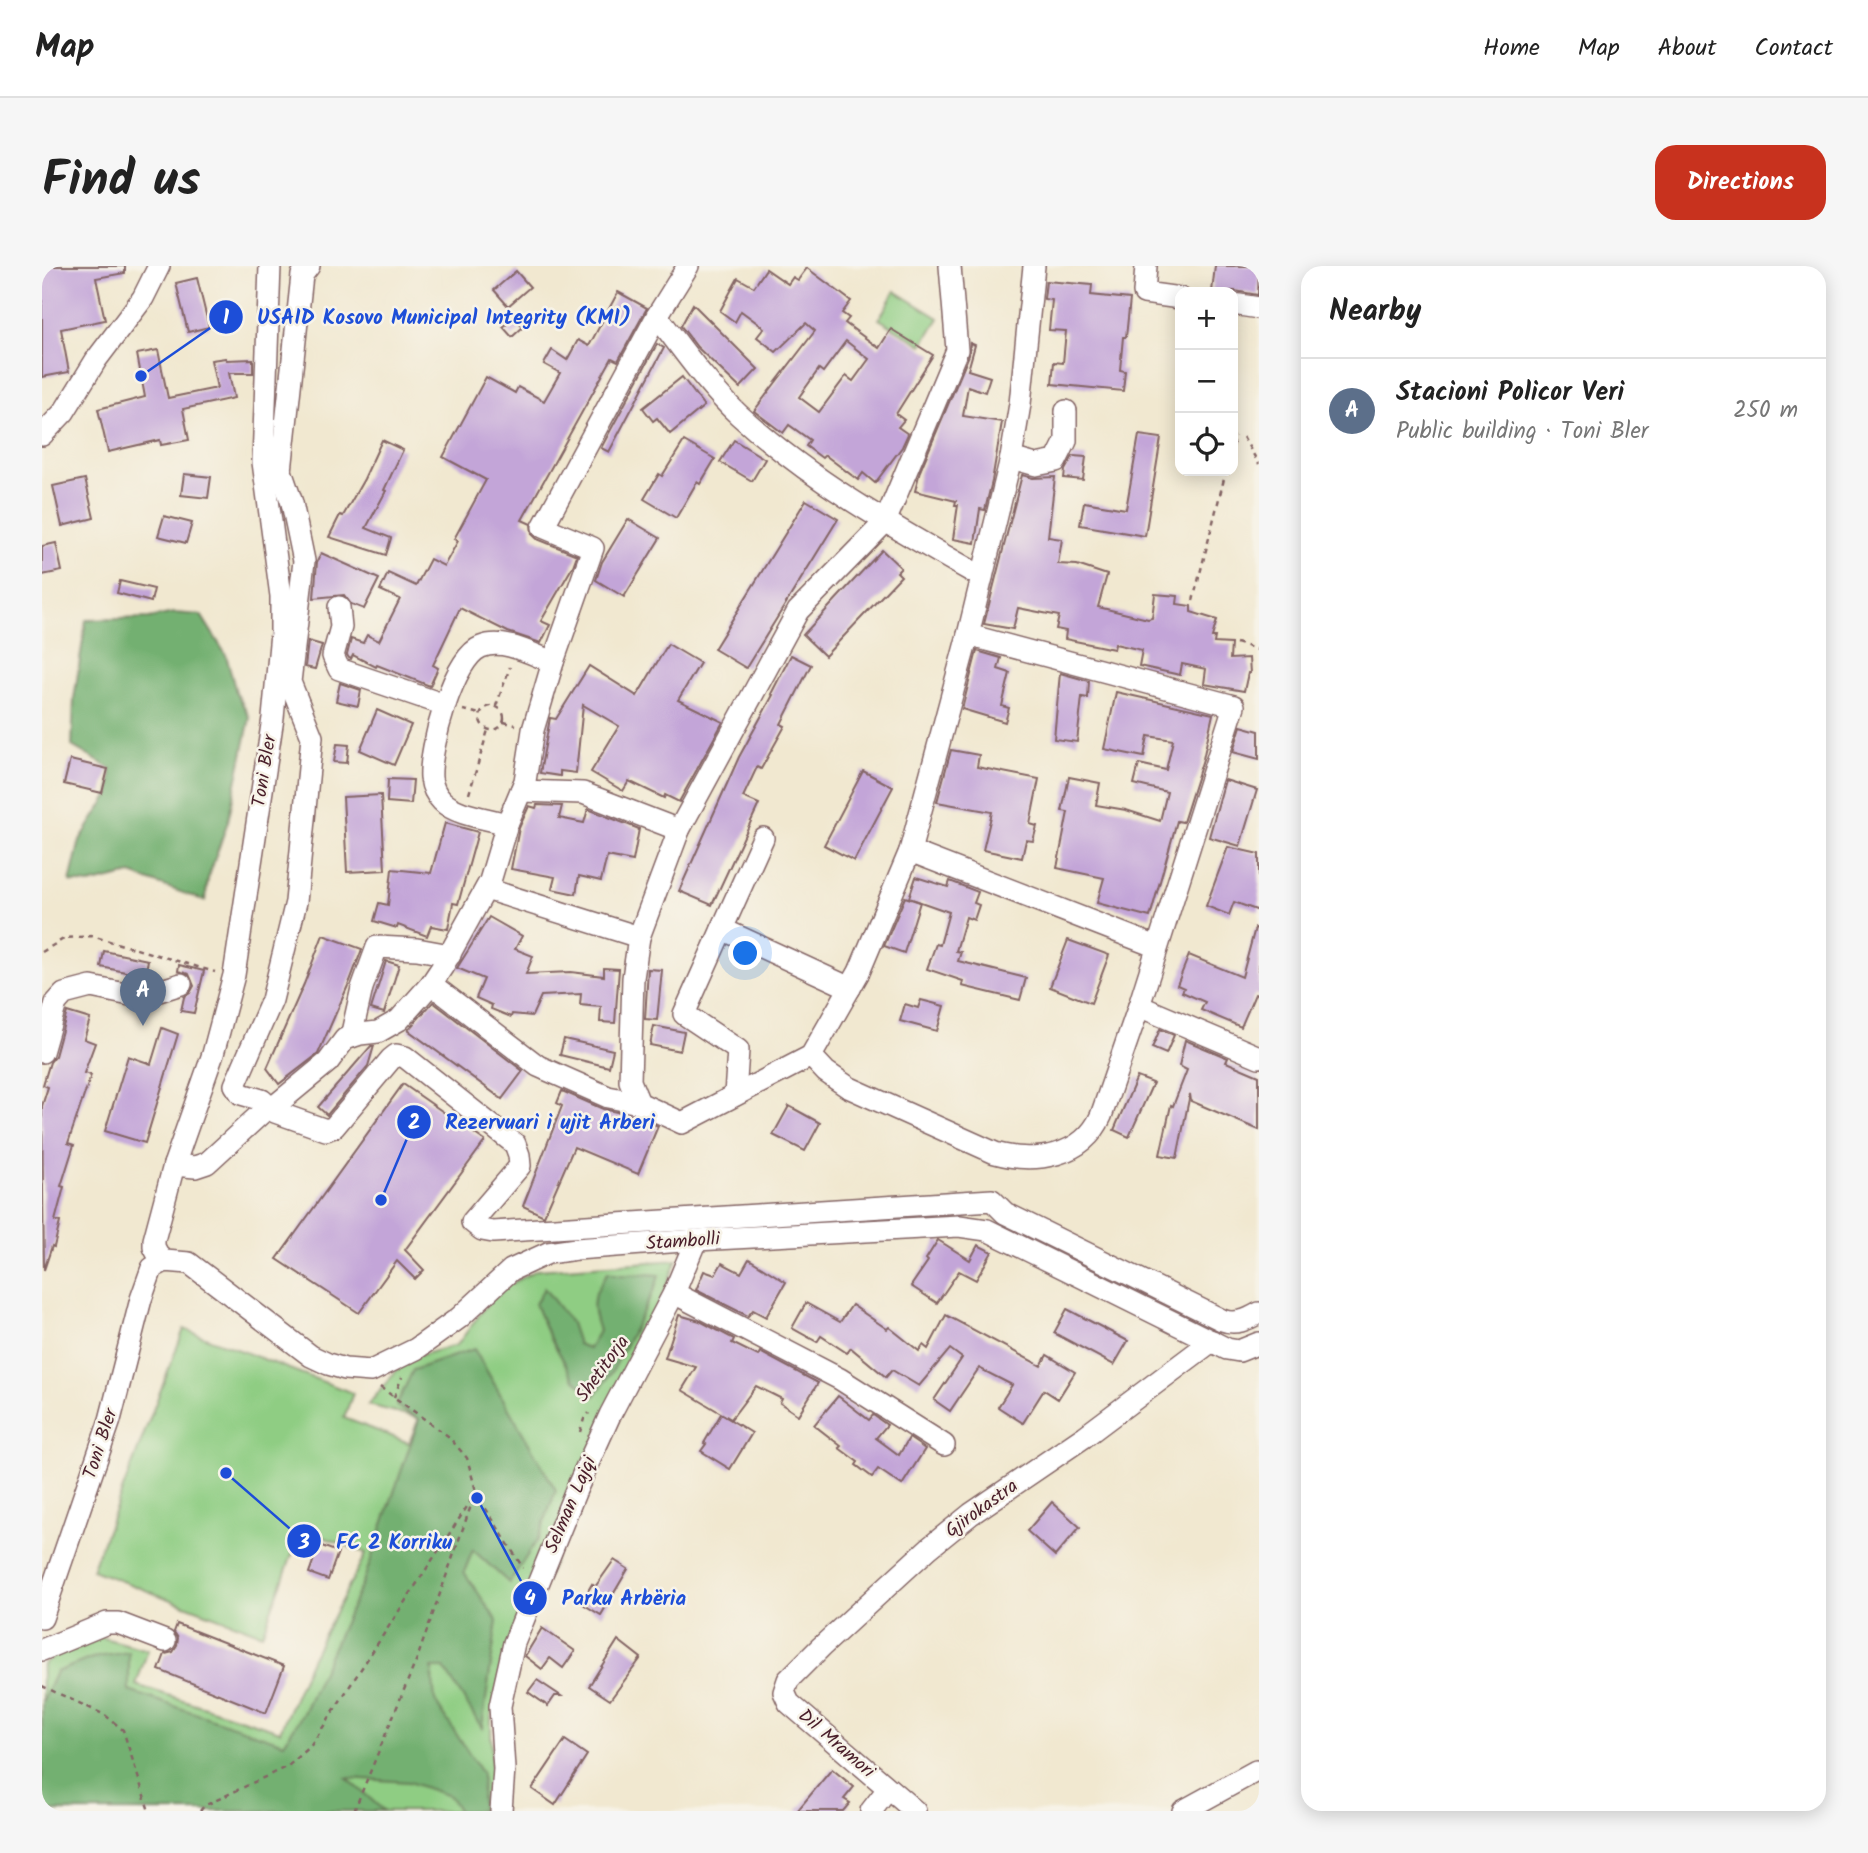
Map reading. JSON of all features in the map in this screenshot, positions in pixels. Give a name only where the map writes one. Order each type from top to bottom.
[{"type":"street","points":[[42,435],[64,412],[90,368],[142,298],[159,266]]},
{"type":"street","name":"Toni Bler","points":[[42,1618],[110,1420],[157,1265],[154,1240],[174,1165],[213,1054],[233,977],[273,718],[281,633],[281,596],[263,462],[270,266]]},
{"type":"street","points":[[174,1165],[195,1167],[207,1163],[266,1109],[271,1109],[328,1062],[345,1039],[379,1032],[389,1027],[408,1012],[450,955],[486,889],[521,791],[527,772],[533,730],[553,662],[593,548],[543,527],[657,316],[688,266]]},
{"type":"street","points":[[639,1103],[630,1081],[630,1068],[633,978],[639,937],[679,830],[798,611],[885,522],[957,350],[950,266]]},
{"type":"street","points":[[431,984],[538,1066],[608,1097],[639,1103],[682,1123],[811,1056],[859,972],[909,851],[968,635],[1011,458],[1020,404],[1034,266]]},
{"type":"street","points":[[1146,266],[1144,293],[1175,297]]},
{"type":"street","points":[[305,269],[281,471],[292,503],[304,561],[290,682],[312,737],[296,902],[272,1000],[235,1085],[242,1094],[262,1100],[271,1109],[320,1129],[330,1129],[391,1059],[401,1055],[515,1144],[520,1166],[472,1222],[482,1230],[493,1232],[992,1200],[1005,1213],[1222,1320],[1231,1323],[1250,1319],[1259,1313]]},
{"type":"street","points":[[1238,305],[1259,308]]},
{"type":"street","points":[[657,316],[702,376],[738,414],[807,471],[885,522],[982,576]]},
{"type":"street","points":[[1011,458],[1036,465],[1056,461],[1066,441],[1066,411]]},
{"type":"street","points":[[340,607],[341,627],[333,656],[339,669],[445,705]]},
{"type":"street","points":[[811,1056],[826,1072],[848,1087],[995,1153],[1025,1158],[1046,1156],[1073,1148],[1095,1129],[1139,1006],[1234,706],[968,635]]},
{"type":"street","points":[[507,824],[464,812],[443,802],[432,787],[432,754],[445,705],[462,664],[475,650],[494,645],[517,648],[553,662]]},
{"type":"street","points":[[521,791],[583,793],[679,830]]},
{"type":"street","points":[[735,1095],[738,1050],[684,1014],[763,838]]},
{"type":"street","points":[[909,851],[1157,947]]},
{"type":"street","points":[[486,889],[639,937]]},
{"type":"street","points":[[722,929],[850,988]]},
{"type":"street","points":[[351,1037],[362,988],[377,947],[417,949],[450,955]]},
{"type":"street","points":[[42,1052],[56,1003],[64,994],[91,988],[140,997],[181,984]]},
{"type":"street","points":[[1139,1006],[1259,1057]]},
{"type":"street","name":"Stambolli","points":[[157,1265],[174,1260],[190,1263],[298,1348],[328,1364],[356,1371],[371,1371],[416,1349],[459,1318],[510,1270],[548,1253],[696,1240],[979,1227],[1234,1351],[1259,1343]]},
{"type":"street","name":"Selman Lajqi","points":[[501,1811],[504,1769],[500,1706],[513,1643],[610,1415],[674,1293],[696,1240]]},
{"type":"street","points":[[674,1293],[840,1380],[944,1445]]},
{"type":"street","name":"Gjirokastra","points":[[789,1703],[784,1692],[788,1681],[859,1610],[929,1548],[971,1514],[1084,1437],[1212,1341]]},
{"type":"street","points":[[42,1650],[107,1623],[118,1623],[165,1641]]},
{"type":"street","name":"Dil Mramori","points":[[789,1703],[915,1811]]},
{"type":"street","points":[[1182,1811],[1256,1771]]},
{"type":"street","points":[[871,1811],[888,1789]]},
{"type":"path","points":[[1243,437],[1259,464]]},
{"type":"path","points":[[1193,601],[1225,476]]},
{"type":"path","points":[[1236,643],[1259,650]]},
{"type":"path","points":[[496,706],[517,648]]},
{"type":"path","points":[[496,706],[504,714],[504,722],[499,729],[488,730],[482,725],[480,714],[485,708],[496,706]]},
{"type":"path","points":[[464,812],[488,730]]},
{"type":"path","points":[[42,952],[65,939],[92,936],[233,977]]},
{"type":"path","points":[[356,1371],[448,1436],[467,1458],[476,1493],[535,1588]]},
{"type":"path","points":[[394,1397],[402,1377]]},
{"type":"path","name":"Shetitorja","points":[[580,1432],[584,1419],[592,1409]]},
{"type":"path","points":[[200,1811],[204,1805],[288,1766],[310,1747],[476,1493]]},
{"type":"path","points":[[354,1811],[418,1656],[476,1493]]},
{"type":"path","points":[[42,1686],[105,1715],[123,1730],[149,1811]]},
{"type":"green space","points":[[895,291],[939,318],[922,345],[879,319]]},
{"type":"green space","points":[[174,613],[201,615],[226,655],[236,692],[250,718],[228,821],[208,879],[205,901],[131,874],[89,884],[70,882],[80,840],[110,793],[111,769],[72,746],[74,699],[86,620],[149,618]]},
{"type":"green space","points":[[677,1260],[491,1715],[492,1811],[42,1811],[42,1664],[69,1648],[100,1637],[148,1650],[136,1685],[280,1731],[311,1659],[366,1553],[302,1529],[262,1634],[92,1570],[184,1329],[353,1393],[344,1418],[409,1443],[419,1418],[368,1405],[406,1359],[457,1345],[497,1291],[536,1270]]},
{"type":"green space","points":[[608,1272],[621,1275],[659,1275],[612,1372],[595,1396],[574,1379],[546,1330],[535,1304],[544,1288],[571,1323],[578,1344],[589,1349],[599,1331],[594,1300]]},
{"type":"green space","points":[[474,1349],[556,1490],[538,1539],[509,1583],[473,1550],[464,1572],[497,1621],[482,1728],[444,1668],[432,1668],[435,1701],[482,1774],[481,1811],[459,1811],[449,1796],[409,1782],[347,1778],[384,1811],[42,1811],[42,1702],[56,1672],[92,1658],[129,1652],[129,1691],[284,1743],[303,1713],[365,1577],[419,1419],[396,1406],[413,1370]]},
{"type":"building","points":[[42,266],[125,266],[125,273],[96,278],[105,320],[61,329],[69,372],[42,377]]},
{"type":"building","points":[[1215,266],[1259,266],[1258,295],[1238,292],[1238,287],[1213,287]]},
{"type":"building","points":[[807,268],[851,301],[842,313],[849,318],[845,323],[879,348],[891,329],[933,355],[896,414],[904,420],[898,427],[908,434],[902,447],[875,483],[863,473],[858,480],[825,455],[822,458],[806,446],[810,440],[789,425],[783,433],[754,411],[815,331],[806,323],[776,352],[757,337],[764,328],[741,311],[735,322],[720,311],[738,278],[754,287],[766,269],[788,284],[793,277],[798,280]],"holes":[[[846,341],[869,359],[853,381],[846,376],[819,412],[799,397],[819,369],[823,372]]]},
{"type":"building","points":[[516,271],[530,287],[508,306],[494,290]]},
{"type":"building","points":[[197,278],[209,327],[188,332],[176,283]]},
{"type":"building","points":[[1046,281],[1092,285],[1091,295],[1130,299],[1120,370],[1125,371],[1123,391],[1052,384],[1054,362],[1063,363],[1066,331],[1049,330],[1052,300],[1044,299]]},
{"type":"building","points":[[618,292],[647,308],[618,361],[612,358],[522,520],[531,524],[532,534],[537,539],[577,555],[541,621],[550,625],[541,643],[508,632],[460,608],[433,665],[438,668],[430,686],[377,665],[376,667],[353,655],[349,658],[347,655],[351,639],[363,643],[367,635],[379,641],[400,599],[380,590],[388,573],[416,586],[430,559],[444,566],[458,541],[454,539],[486,480],[443,457],[486,377],[515,393],[518,387],[544,401],[560,373],[544,364],[552,350],[567,360],[578,340],[589,346]]},
{"type":"building","points":[[693,304],[758,369],[740,388],[697,347],[681,326]]},
{"type":"building","points":[[515,318],[523,327],[512,337],[503,327]]},
{"type":"building","points":[[970,343],[975,345],[968,370],[990,377],[985,392],[968,386],[963,416],[1002,422],[992,481],[985,510],[980,509],[975,543],[953,539],[958,505],[955,505],[956,501],[915,491],[920,471],[969,355]]},
{"type":"building","points":[[657,344],[664,348],[609,452],[601,448]]},
{"type":"building","points":[[158,350],[168,398],[217,388],[211,360],[253,359],[253,373],[229,373],[234,398],[183,409],[189,440],[161,445],[160,440],[108,452],[98,409],[145,397],[137,354]]},
{"type":"building","points":[[682,377],[704,406],[670,434],[657,418],[653,421],[643,408]]},
{"type":"building","points":[[1139,435],[1161,438],[1145,536],[1080,525],[1084,502],[1126,509]]},
{"type":"building","points":[[382,440],[403,450],[384,490],[386,491],[366,528],[391,538],[386,555],[329,537],[364,479]]},
{"type":"building","points":[[734,440],[765,459],[752,481],[720,462]]},
{"type":"building","points":[[684,441],[715,459],[700,484],[697,482],[676,518],[644,499]]},
{"type":"building","points":[[1073,456],[1086,457],[1083,480],[1064,478],[1065,470]]},
{"type":"building","points":[[184,474],[211,477],[208,498],[181,495]]},
{"type":"building","points":[[1022,475],[1033,478],[1055,477],[1048,537],[1062,539],[1058,564],[1077,565],[1107,575],[1098,607],[1148,619],[1152,618],[1155,594],[1178,596],[1177,604],[1191,606],[1191,612],[1217,620],[1212,637],[1215,637],[1214,643],[1231,644],[1230,659],[1249,658],[1250,673],[1244,691],[1204,684],[1206,669],[1182,664],[1180,675],[1139,666],[1142,650],[1115,644],[1114,649],[1065,639],[1066,631],[1056,629],[1059,616],[1018,608],[1013,629],[984,624]]},
{"type":"building","points":[[85,479],[94,518],[62,526],[53,486]]},
{"type":"building","points":[[806,500],[838,519],[746,668],[714,649]]},
{"type":"building","points":[[164,516],[192,523],[186,543],[158,536]]},
{"type":"building","points":[[628,519],[660,538],[624,597],[596,580],[602,562]]},
{"type":"building","points":[[56,543],[62,571],[42,575],[42,546]]},
{"type":"building","points":[[882,550],[901,568],[897,572],[901,576],[825,656],[803,635]]},
{"type":"building","points":[[321,553],[379,579],[364,609],[351,604],[344,595],[314,598],[317,562]]},
{"type":"building","points":[[120,581],[154,589],[151,602],[117,593]]},
{"type":"building","points":[[308,641],[322,645],[315,669],[305,667]]},
{"type":"building","points":[[668,644],[700,663],[678,700],[723,722],[679,802],[665,795],[664,798],[629,781],[623,791],[591,772],[619,726],[583,705],[576,773],[560,771],[560,776],[540,773],[550,718],[556,719],[589,666],[637,696]]},
{"type":"building","points":[[977,651],[1001,658],[998,669],[1010,673],[1002,706],[1009,708],[1005,722],[962,709]]},
{"type":"building","points":[[791,655],[811,665],[781,724],[785,726],[761,769],[757,767],[743,797],[759,804],[712,905],[679,891],[739,757],[773,695],[771,694]]},
{"type":"building","points":[[1060,673],[1089,681],[1088,698],[1082,697],[1077,742],[1054,739]]},
{"type":"building","points":[[340,683],[361,690],[358,706],[336,701]]},
{"type":"building","points":[[1116,692],[1213,714],[1203,759],[1183,822],[1177,821],[1150,917],[1097,903],[1104,878],[1057,868],[1068,812],[1062,811],[1069,777],[1100,783],[1096,805],[1126,810],[1160,821],[1167,792],[1134,784],[1139,764],[1166,770],[1173,740],[1148,736],[1144,757],[1104,749]]},
{"type":"building","points":[[377,710],[411,725],[394,765],[360,750]]},
{"type":"building","points":[[1241,726],[1259,731],[1259,759],[1233,752]]},
{"type":"building","points":[[337,744],[349,745],[347,763],[334,762]]},
{"type":"building","points":[[951,750],[979,755],[977,767],[1039,779],[1030,824],[1037,826],[1033,841],[1026,840],[1022,858],[983,850],[992,812],[937,802]]},
{"type":"building","points":[[70,760],[108,769],[102,793],[64,784]]},
{"type":"building","points":[[863,771],[893,787],[854,861],[824,845]]},
{"type":"building","points":[[388,779],[413,780],[411,804],[387,802]]},
{"type":"building","points":[[1225,780],[1257,790],[1240,846],[1209,837]]},
{"type":"building","points":[[381,795],[385,870],[347,872],[343,797]]},
{"type":"building","points":[[537,805],[562,806],[559,818],[584,823],[588,809],[639,829],[633,861],[607,856],[601,881],[579,876],[576,894],[552,889],[555,877],[511,869],[519,828],[529,806],[536,808]]},
{"type":"building","points":[[445,823],[478,832],[458,904],[453,903],[448,929],[431,926],[427,936],[398,925],[397,928],[374,921],[379,903],[388,905],[392,869],[431,873]]},
{"type":"building","points":[[1228,847],[1259,854],[1259,911],[1234,902],[1229,915],[1206,906]]},
{"type":"building","points":[[916,877],[948,887],[950,881],[978,892],[974,903],[979,905],[974,920],[966,917],[956,951],[961,952],[958,961],[1026,978],[1020,1000],[962,986],[963,981],[927,969],[936,944],[940,945],[949,912],[909,898]]},
{"type":"building","points":[[905,897],[920,902],[904,953],[884,946]]},
{"type":"building","points":[[489,917],[522,936],[515,949],[533,956],[526,974],[571,972],[604,976],[604,968],[619,969],[615,1023],[600,1022],[601,1007],[580,1005],[581,994],[541,996],[532,1016],[512,1014],[511,1017],[491,1009],[492,1005],[476,998],[484,979],[457,968]]},
{"type":"building","points":[[1255,928],[1259,929],[1259,996],[1255,994],[1241,1027],[1201,1010],[1205,1002],[1182,992],[1184,988],[1177,985],[1189,955],[1242,977]]},
{"type":"building","points":[[323,935],[362,949],[318,1054],[279,1084],[267,1068]]},
{"type":"building","points":[[1068,940],[1109,955],[1091,1003],[1050,987]]},
{"type":"building","points":[[104,951],[148,960],[145,976],[101,967]]},
{"type":"building","points":[[386,961],[399,965],[384,1013],[371,1009]]},
{"type":"building","points":[[179,965],[204,971],[194,1013],[181,1011],[184,997],[194,986],[189,974],[178,971]]},
{"type":"building","points":[[648,969],[662,970],[657,1020],[645,1019]]},
{"type":"building","points":[[921,1000],[944,1006],[937,1031],[900,1021],[905,1004],[918,1008]]},
{"type":"building","points":[[433,1002],[523,1071],[502,1099],[408,1030]]},
{"type":"building","points":[[67,1012],[90,1019],[84,1039],[95,1043],[84,1073],[91,1075],[68,1143],[74,1145],[61,1186],[64,1187],[55,1221],[60,1222],[54,1247],[52,1246],[44,1270],[42,1106],[48,1087],[43,1085],[50,1062],[55,1056]]},
{"type":"building","points":[[654,1026],[684,1032],[680,1051],[650,1045]]},
{"type":"building","points":[[162,1028],[178,1034],[145,1143],[105,1131],[128,1056],[151,1064]]},
{"type":"building","points":[[1160,1029],[1174,1035],[1166,1054],[1152,1048]]},
{"type":"building","points":[[564,1039],[613,1050],[609,1067],[560,1055]]},
{"type":"building","points":[[1185,1040],[1228,1058],[1226,1062],[1259,1076],[1259,1130],[1191,1101],[1190,1094],[1177,1158],[1160,1155],[1171,1105],[1173,1106],[1187,1070],[1179,1066]]},
{"type":"building","points":[[371,1046],[374,1046],[368,1066],[327,1115],[318,1107]]},
{"type":"building","points":[[1137,1077],[1153,1083],[1129,1137],[1114,1130]]},
{"type":"building","points":[[403,1084],[485,1141],[405,1250],[424,1270],[415,1279],[397,1261],[359,1313],[277,1259]]},
{"type":"building","points":[[562,1091],[603,1109],[635,1116],[658,1126],[638,1174],[574,1147],[544,1216],[523,1206],[562,1106],[557,1103]]},
{"type":"building","points":[[789,1106],[820,1123],[805,1151],[773,1135]]},
{"type":"building","points":[[938,1240],[970,1260],[978,1245],[992,1252],[976,1280],[959,1271],[937,1303],[911,1286]]},
{"type":"building","points":[[749,1259],[786,1282],[766,1317],[753,1310],[748,1316],[696,1290],[704,1271],[715,1275],[722,1263],[741,1273]]},
{"type":"building","points":[[806,1303],[840,1322],[852,1305],[887,1329],[889,1327],[919,1351],[923,1345],[928,1349],[946,1315],[1041,1366],[1047,1355],[1075,1372],[1058,1399],[1044,1390],[1023,1423],[998,1407],[1012,1385],[979,1368],[950,1411],[934,1400],[962,1358],[950,1349],[919,1386],[892,1370],[886,1377],[851,1348],[847,1353],[821,1336],[817,1342],[792,1328]]},
{"type":"building","points":[[1067,1309],[1128,1341],[1114,1365],[1054,1333]]},
{"type":"building","points":[[679,1315],[700,1321],[734,1339],[732,1343],[758,1356],[760,1352],[818,1383],[798,1415],[780,1403],[782,1399],[756,1386],[731,1419],[682,1390],[696,1367],[665,1358]]},
{"type":"building","points":[[838,1396],[869,1420],[873,1415],[887,1425],[876,1438],[899,1455],[909,1438],[925,1449],[902,1485],[878,1469],[872,1477],[839,1448],[841,1446],[814,1425]]},
{"type":"building","points":[[721,1414],[752,1433],[730,1469],[701,1451]]},
{"type":"building","points":[[1052,1502],[1080,1527],[1055,1556],[1027,1531]]},
{"type":"building","points":[[319,1545],[338,1552],[328,1580],[309,1573]]},
{"type":"building","points":[[614,1560],[628,1569],[601,1615],[581,1603],[592,1584],[595,1587]]},
{"type":"building","points":[[177,1624],[284,1666],[266,1713],[159,1670],[165,1654],[173,1652],[177,1646],[178,1638],[174,1632]]},
{"type":"building","points":[[542,1628],[575,1651],[563,1668],[550,1658],[542,1669],[525,1656]]},
{"type":"building","points":[[618,1640],[641,1658],[610,1700],[589,1686]]},
{"type":"building","points":[[537,1680],[561,1696],[555,1696],[548,1706],[528,1692]]},
{"type":"building","points":[[565,1740],[587,1755],[555,1805],[532,1789]]},
{"type":"building","points":[[832,1769],[854,1787],[844,1799],[850,1803],[843,1811],[797,1811]]},
{"type":"place","name":"USAID Kosovo Municipal Integrity (KMI)","points":[[141,376]]},
{"type":"place","name":"Stacioni Policor Veri","points":[[143,1026]]},
{"type":"place","name":"Rezervuari i ujit Arberi","points":[[381,1200]]},
{"type":"place","name":"FC 2 Korriku","points":[[226,1473]]},
{"type":"place","name":"Parku Arbëria","points":[[477,1498]]}]
